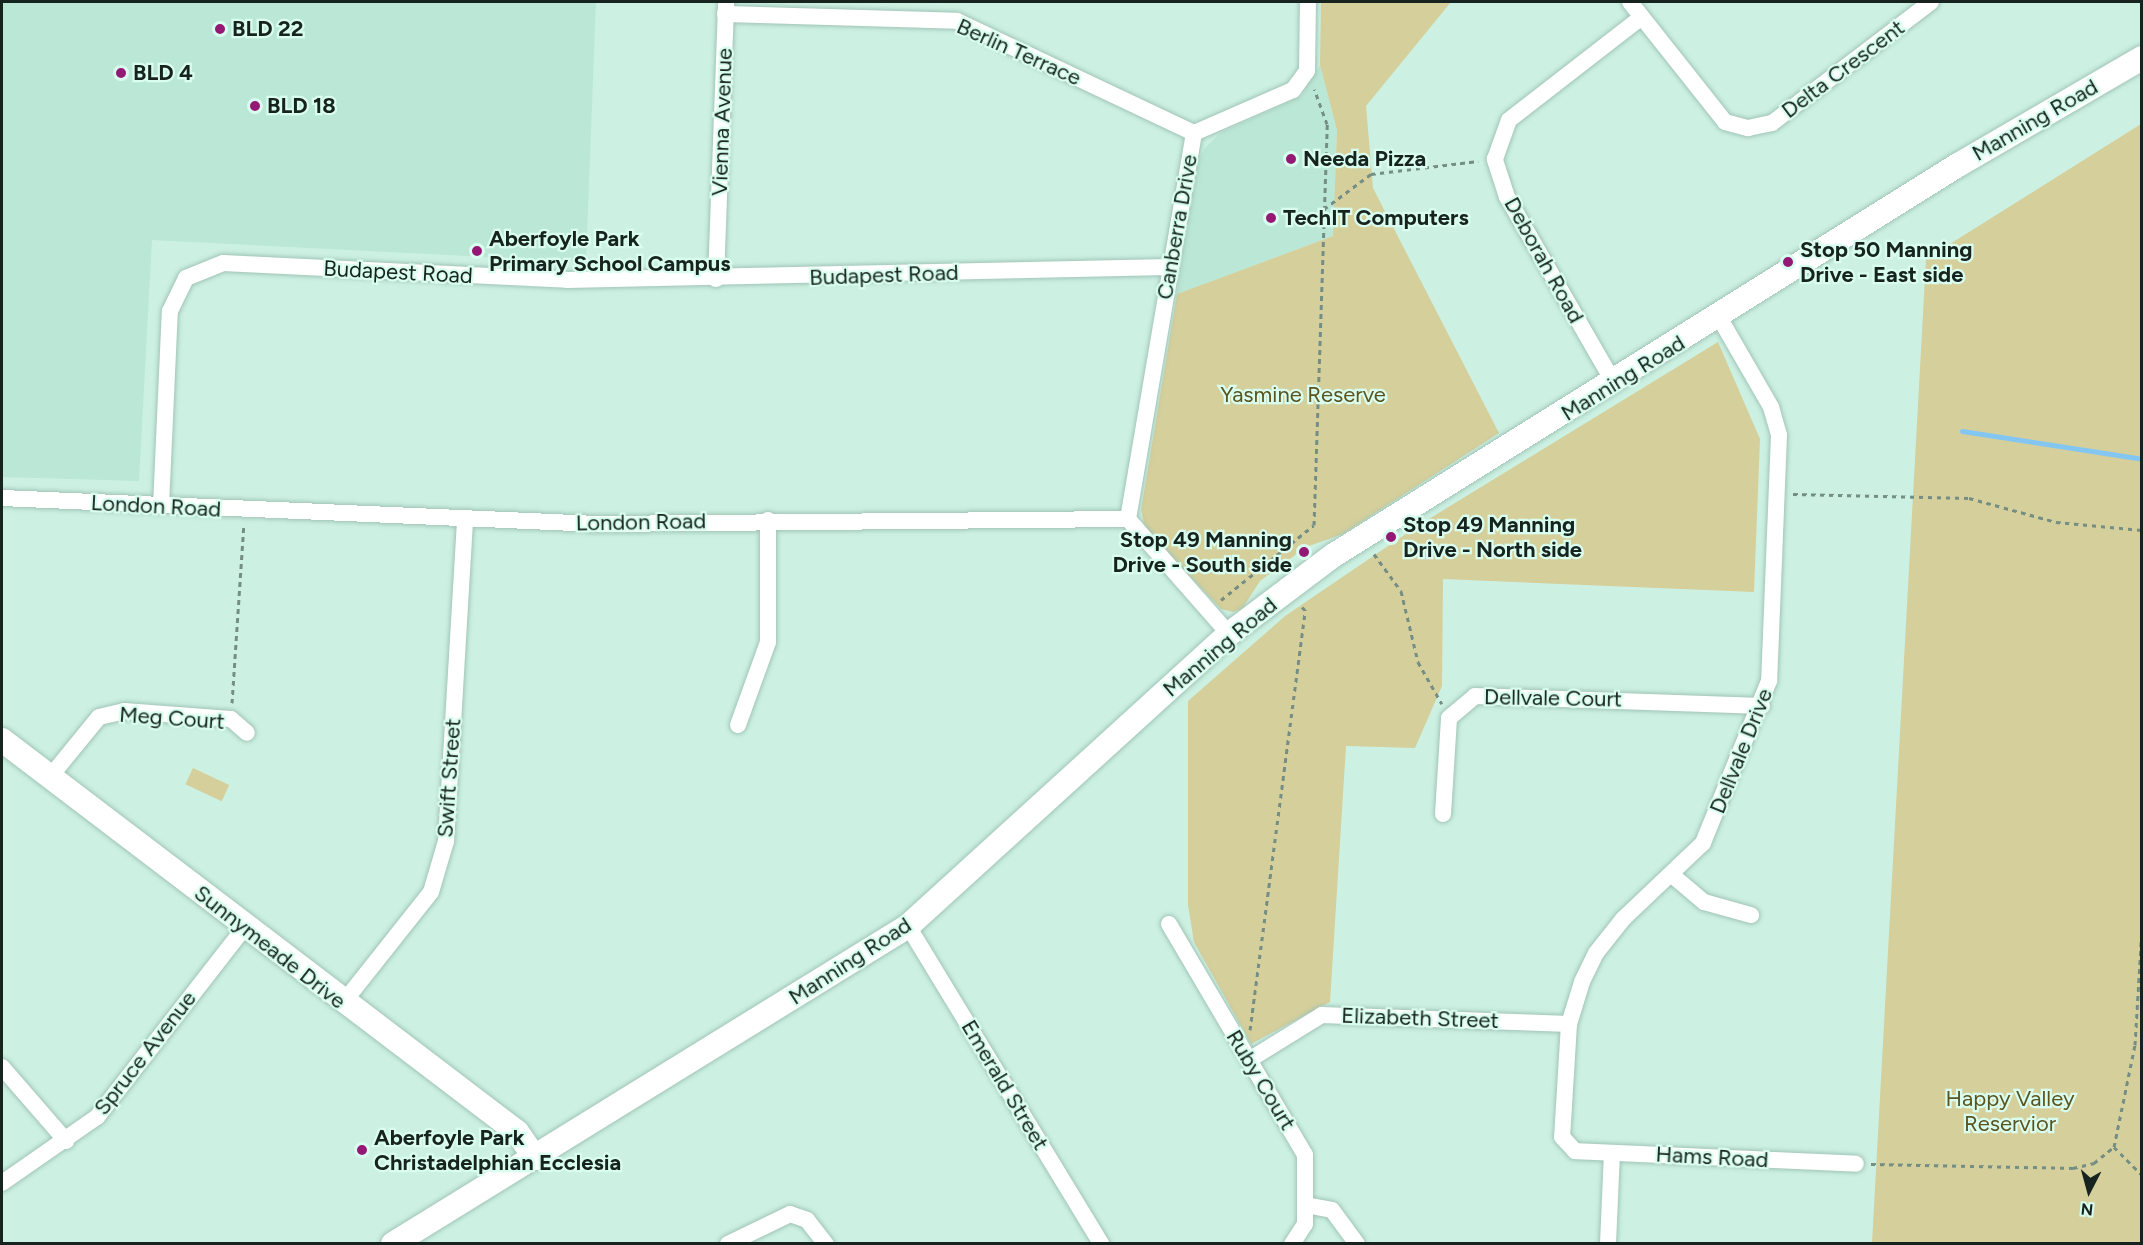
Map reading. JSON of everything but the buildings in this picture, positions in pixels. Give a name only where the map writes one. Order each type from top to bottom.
[{"type":"street","points":[[1307,71],[1308,2]]},
{"type":"street","name":"Delta Crescent","points":[[1630,2],[1725,122],[1748,128],[1772,123],[1931,2]]},
{"type":"street","name":"Berlin Terrace","points":[[726,8],[957,21],[1194,133]]},
{"type":"street","name":"Vienna Avenue","points":[[716,279],[726,8]]},
{"type":"street","points":[[1495,159],[1509,120],[1642,17]]},
{"type":"street","name":"Manning Road","points":[[393,1244],[908,926],[1229,634],[1363,538],[1719,316],[2142,58]]},
{"type":"street","name":"Canberra Drive","points":[[1128,519],[1169,267],[1194,133],[1276,102],[1307,71]]},
{"type":"street","name":"Deborah Road","points":[[1495,159],[1507,197],[1614,383]]},
{"type":"street","name":"Budapest Road","points":[[161,506],[170,311],[186,278],[203,269],[223,263],[567,280],[716,279],[1169,267]]},
{"type":"street","name":"Dellvale Drive","points":[[1570,1147],[1562,1137],[1569,1024],[1596,953],[1703,843],[1762,706],[1769,681],[1779,494],[1779,435],[1771,407],[1719,316]]},
{"type":"street","name":"London Road","points":[[2,498],[465,520],[1128,519]]},
{"type":"street","points":[[1128,519],[1229,634]]},
{"type":"street","name":"Swift Street","points":[[343,1003],[431,892],[446,840],[465,520]]},
{"type":"street","points":[[738,725],[768,642],[768,520]]},
{"type":"street","name":"Dellvale Court","points":[[1449,718],[1459,705],[1492,693],[1762,706]]},
{"type":"street","name":"Meg Court","points":[[50,777],[99,717],[124,711],[231,719],[247,733]]},
{"type":"street","points":[[1443,814],[1449,718]]},
{"type":"street","name":"Sunnymeade Drive","points":[[2,740],[343,1003],[517,1132],[535,1158]]},
{"type":"street","points":[[1672,875],[1704,902],[1751,915]]},
{"type":"street","name":"Ruby Court","points":[[1169,924],[1305,1155],[1305,1224],[1292,1244]]},
{"type":"street","name":"Emerald Street","points":[[908,926],[1101,1244]]},
{"type":"street","name":"Spruce Avenue","points":[[2,1183],[66,1141],[97,1117],[244,927]]},
{"type":"street","name":"Elizabeth Street","points":[[1249,1060],[1322,1015],[1569,1024]]},
{"type":"street","points":[[2,1067],[66,1141]]},
{"type":"street","name":"Hams Road","points":[[1570,1147],[1612,1153],[1856,1164]]},
{"type":"street","points":[[1608,1244],[1612,1153]]},
{"type":"street","points":[[1306,1205],[1332,1210],[1357,1244]]},
{"type":"street","points":[[728,1244],[790,1214],[807,1220],[826,1244]]},
{"type":"path","points":[[1208,610],[1314,525],[1327,124],[1307,71]]},
{"type":"path","points":[[1324,209],[1371,174],[1495,159]]},
{"type":"path","points":[[1779,494],[1969,498],[2056,522],[2142,530]]},
{"type":"path","points":[[231,719],[245,510]]},
{"type":"path","points":[[1363,538],[1401,591],[1418,662],[1449,718]]},
{"type":"path","points":[[1236,1039],[1252,1029],[1305,610],[1288,590]]},
{"type":"path","points":[[1856,1164],[2073,1168],[2094,1163],[2114,1147],[2135,1046],[2142,927]]},
{"type":"path","points":[[2114,1147],[2142,1175]]},
{"type":"shaded area","name":"Aberfoyle Park Primary School Campus","points":[[2,2],[596,2],[586,262],[152,240],[139,481],[2,477]]},
{"type":"shaded area","points":[[1320,65],[1337,130],[1333,236],[1177,294],[1195,170],[1204,149],[1220,133],[1302,96]]},
{"type":"green space","name":"Yasmine Reserve","points":[[1321,2],[1451,2],[1366,106],[1373,188],[1499,433],[1343,534],[1306,547],[1260,581],[1242,609],[1233,612],[1221,609],[1145,529],[1141,510],[1177,294],[1333,236],[1337,130],[1320,65]]},
{"type":"green space","name":"Happy Valley Reservior","points":[[2141,124],[2141,1243],[1872,1243],[1926,259]]},
{"type":"green space","points":[[1718,342],[1760,439],[1754,592],[1443,579],[1442,686],[1415,748],[1346,746],[1330,1002],[1251,1044],[1194,942],[1188,905],[1188,701],[1285,616],[1419,525]]},
{"type":"green space","points":[[193,768],[229,785],[222,801],[185,784]]},
{"type":"waterway","points":[[1962,431],[2142,459]]},
{"type":"place","name":"BLD 22","points":[[220,29]]},
{"type":"place","name":"BLD 4","points":[[121,73]]},
{"type":"place","name":"BLD 18","points":[[255,106]]},
{"type":"place","name":"Needa Pizza","points":[[1291,159]]},
{"type":"place","name":"TechIT Computers","points":[[1271,218]]},
{"type":"place","name":"Aberfoyle Park Primary School Campus","points":[[477,251]]},
{"type":"place","name":"Stop 50 Manning Drive - East side","points":[[1788,262]]},
{"type":"place","name":"Stop 49 Manning Drive - North side","points":[[1391,537]]},
{"type":"place","name":"Stop 49 Manning Drive - South side","points":[[1304,552]]},
{"type":"place","name":"Aberfoyle Park Christadelphian Ecclesia","points":[[362,1150]]}]
